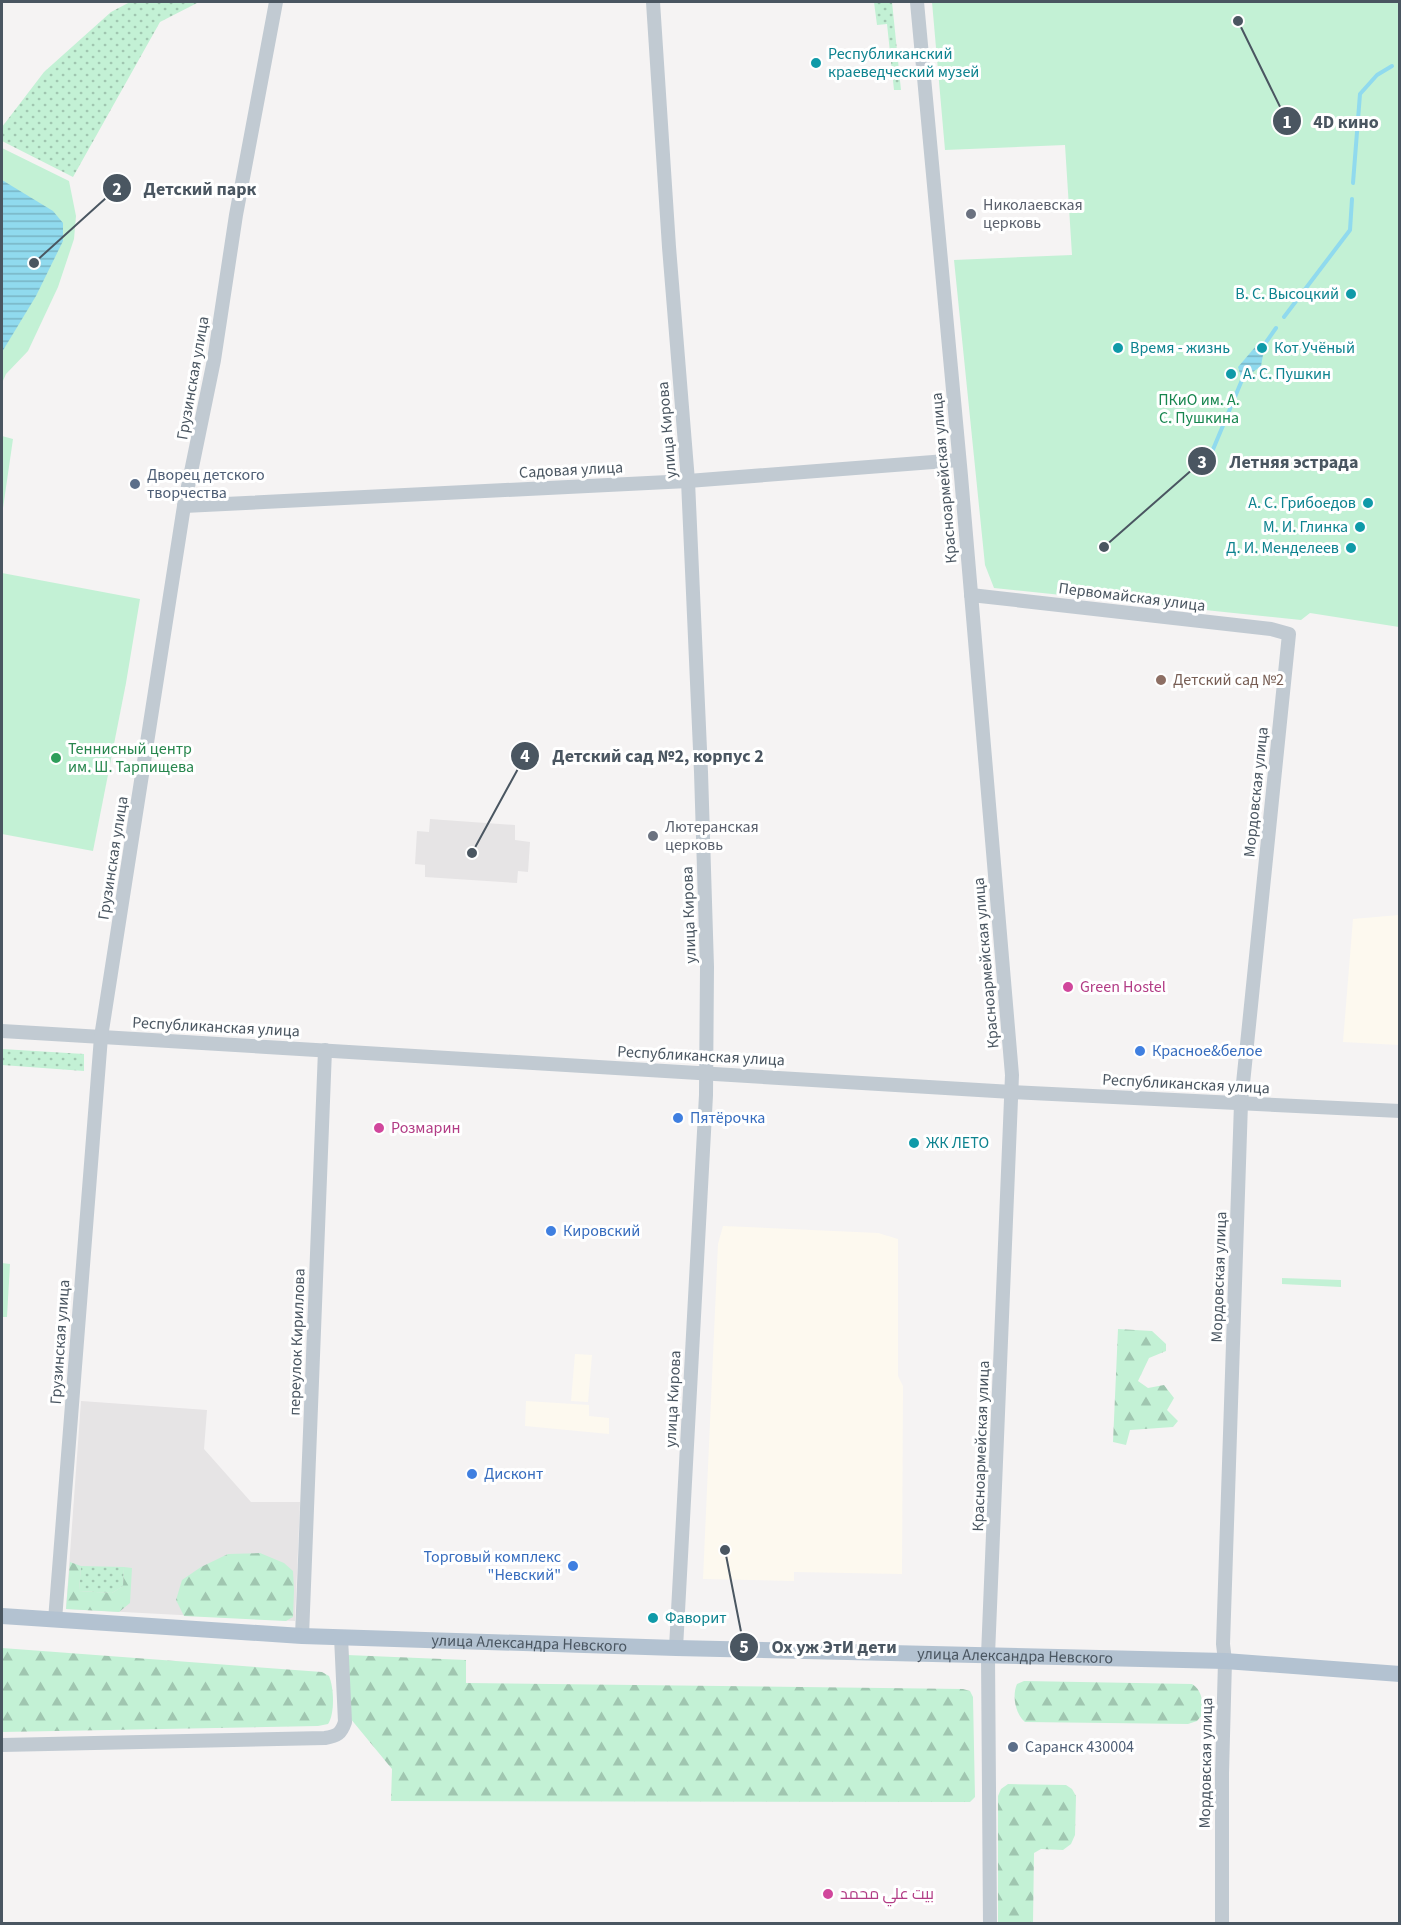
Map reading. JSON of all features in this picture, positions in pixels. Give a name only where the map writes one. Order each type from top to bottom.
[{"type":"main road","name":"улица Александра Невского","points":[[2,1616],[302,1636],[676,1648],[1225,1661],[1400,1674]]},
{"type":"street","name":"Грузинская улица","points":[[55,1620],[101,1037],[184,506],[214,360],[236,215],[276,2]]},
{"type":"street","name":"улица Кирова","points":[[653,2],[669,247],[688,481],[707,967],[707,1073],[676,1648]]},
{"type":"street","name":"Красноармейская улица","points":[[917,2],[971,595],[1012,1092],[988,1655],[990,1923]]},
{"type":"street","name":"Садовая улица","points":[[184,506],[688,481],[959,460]]},
{"type":"street","name":"Первомайская улица","points":[[971,595],[1271,629],[1289,634]]},
{"type":"street","name":"Мордовская улица","points":[[1222,1923],[1225,1661],[1223,1632],[1241,1103],[1289,634]]},
{"type":"street","name":"Республиканская улица","points":[[2,1031],[1012,1092],[1400,1111]]},
{"type":"street","name":"переулок Кириллова","points":[[302,1636],[325,1050]]},
{"type":"street","points":[[2,1745],[336,1736],[342,1732],[345,1722],[341,1637]]},
{"type":"shaded area","points":[[430,819],[515,825],[515,840],[530,842],[528,872],[518,871],[517,883],[425,877],[425,865],[415,864],[417,831],[429,832]]},
{"type":"shaded area","points":[[1399,915],[1399,1045],[1343,1042],[1353,919]]},
{"type":"shaded area","points":[[723,1226],[878,1233],[898,1239],[898,1376],[903,1386],[902,1574],[794,1572],[794,1581],[703,1579],[718,1244]]},
{"type":"shaded area","points":[[575,1354],[592,1355],[588,1402],[571,1401]]},
{"type":"shaded area","points":[[81,1401],[207,1410],[204,1449],[251,1502],[300,1502],[295,1621],[66,1609]]},
{"type":"shaded area","points":[[526,1401],[589,1405],[589,1416],[609,1418],[609,1434],[525,1426]]},
{"type":"green space","points":[[130,2],[199,2],[160,22],[73,177],[2,141],[2,127],[44,72],[111,12]]},
{"type":"green space","points":[[874,2],[892,2],[901,90],[894,90],[887,24],[877,25]]},
{"type":"green space","name":"ПКиО им. А. С. Пушкина","points":[[932,2],[1399,2],[1399,627],[1310,613],[1301,620],[994,588],[985,565],[954,260],[1072,255],[1065,145],[945,150]]},
{"type":"green space","points":[[2,148],[69,181],[76,216],[74,239],[58,287],[28,351],[6,374],[2,383]]},
{"type":"green space","points":[[2,436],[13,439],[2,515]]},
{"type":"green space","name":"Теннисный центр им. Ш. Тарпищева","points":[[2,573],[140,599],[93,851],[2,834]]},
{"type":"green space","points":[[2,1049],[84,1054],[84,1071],[2,1065]]},
{"type":"green space","points":[[2,1263],[10,1264],[7,1317],[2,1317]]},
{"type":"green space","points":[[1282,1278],[1341,1280],[1341,1287],[1282,1284]]},
{"type":"green space","points":[[1118,1329],[1152,1331],[1166,1344],[1166,1351],[1149,1358],[1138,1381],[1148,1388],[1164,1385],[1174,1398],[1167,1410],[1178,1421],[1173,1427],[1130,1430],[1126,1445],[1113,1442]]},
{"type":"green space","points":[[260,1553],[284,1563],[293,1571],[293,1617],[286,1621],[184,1616],[176,1600],[182,1580],[201,1567],[228,1554]]},
{"type":"green space","points":[[70,1562],[81,1566],[79,1591],[112,1593],[123,1586],[124,1567],[132,1568],[130,1603],[119,1612],[66,1609]]},
{"type":"green space","points":[[81,1566],[124,1567],[123,1586],[112,1593],[79,1591]]},
{"type":"green space","points":[[2,1648],[322,1672],[329,1676],[331,1681],[332,1714],[328,1724],[318,1726],[2,1732]]},
{"type":"green space","points":[[347,1655],[466,1660],[466,1683],[963,1689],[970,1691],[973,1697],[975,1797],[970,1802],[391,1801],[392,1769],[350,1718]]},
{"type":"green space","points":[[1024,1681],[1192,1684],[1200,1694],[1202,1715],[1197,1721],[1188,1724],[1025,1722],[1019,1714],[1015,1699],[1017,1684]]},
{"type":"green space","points":[[1008,1784],[1066,1785],[1076,1796],[1075,1835],[1071,1844],[1063,1850],[1041,1849],[1034,1853],[1033,1923],[998,1923],[998,1796],[1001,1789]]},
{"type":"water","points":[[2,180],[53,211],[63,223],[63,241],[36,296],[2,352]]},
{"type":"water","points":[[1256,346],[1262,348],[1261,366],[1242,380],[1238,367]]},
{"type":"waterway","points":[[1353,183],[1360,94],[1377,75],[1392,66]]},
{"type":"waterway","points":[[1284,317],[1350,230],[1352,199]]},
{"type":"waterway","points":[[1262,348],[1276,328]]},
{"type":"waterway","points":[[1204,471],[1242,380]]},
{"type":"place","name":"4D кино","points":[[1238,21]]},
{"type":"place","name":"Республиканский краеведческий музей","points":[[816,63]]},
{"type":"place","name":"Николаевская церковь","points":[[971,214]]},
{"type":"place","name":"Детский парк","points":[[34,263]]},
{"type":"place","name":"В. С. Высоцкий","points":[[1351,294]]},
{"type":"place","name":"Время - жизнь","points":[[1118,348]]},
{"type":"place","name":"Кот Учёный","points":[[1262,348]]},
{"type":"place","name":"А. С. Пушкин","points":[[1231,374]]},
{"type":"place","name":"Дворец детского творчества","points":[[135,484]]},
{"type":"place","name":"А. С. Грибоедов","points":[[1368,503]]},
{"type":"place","name":"М. И. Глинка","points":[[1360,527]]},
{"type":"place","name":"Летняя эстрада","points":[[1104,547]]},
{"type":"place","name":"Д. И. Менделеев","points":[[1351,548]]},
{"type":"place","name":"Детский сад №2","points":[[1161,680]]},
{"type":"place","name":"Теннисный центр им. Ш. Тарпищева","points":[[56,758]]},
{"type":"place","name":"Лютеранская церковь","points":[[653,836]]},
{"type":"place","name":"Детский сад №2, корпус 2","points":[[472,853]]},
{"type":"place","name":"Green Hostel","points":[[1068,987]]},
{"type":"place","name":"Красное&белое","points":[[1140,1051]]},
{"type":"place","name":"Пятёрочка","points":[[678,1118]]},
{"type":"place","name":"Розмарин","points":[[379,1128]]},
{"type":"place","name":"ЖК ЛЕТО","points":[[914,1143]]},
{"type":"place","name":"Кировский","points":[[551,1231]]},
{"type":"place","name":"Дисконт","points":[[472,1474]]},
{"type":"place","name":"Ох уж ЭтИ дети","points":[[725,1550]]},
{"type":"place","name":"Торговый комплекс \"Невский\"","points":[[573,1566]]},
{"type":"place","name":"Фаворит","points":[[653,1618]]},
{"type":"place","name":"Саранск 430004","points":[[1013,1747]]},
{"type":"place","name":"بيت علي محمد","points":[[828,1894]]}]
